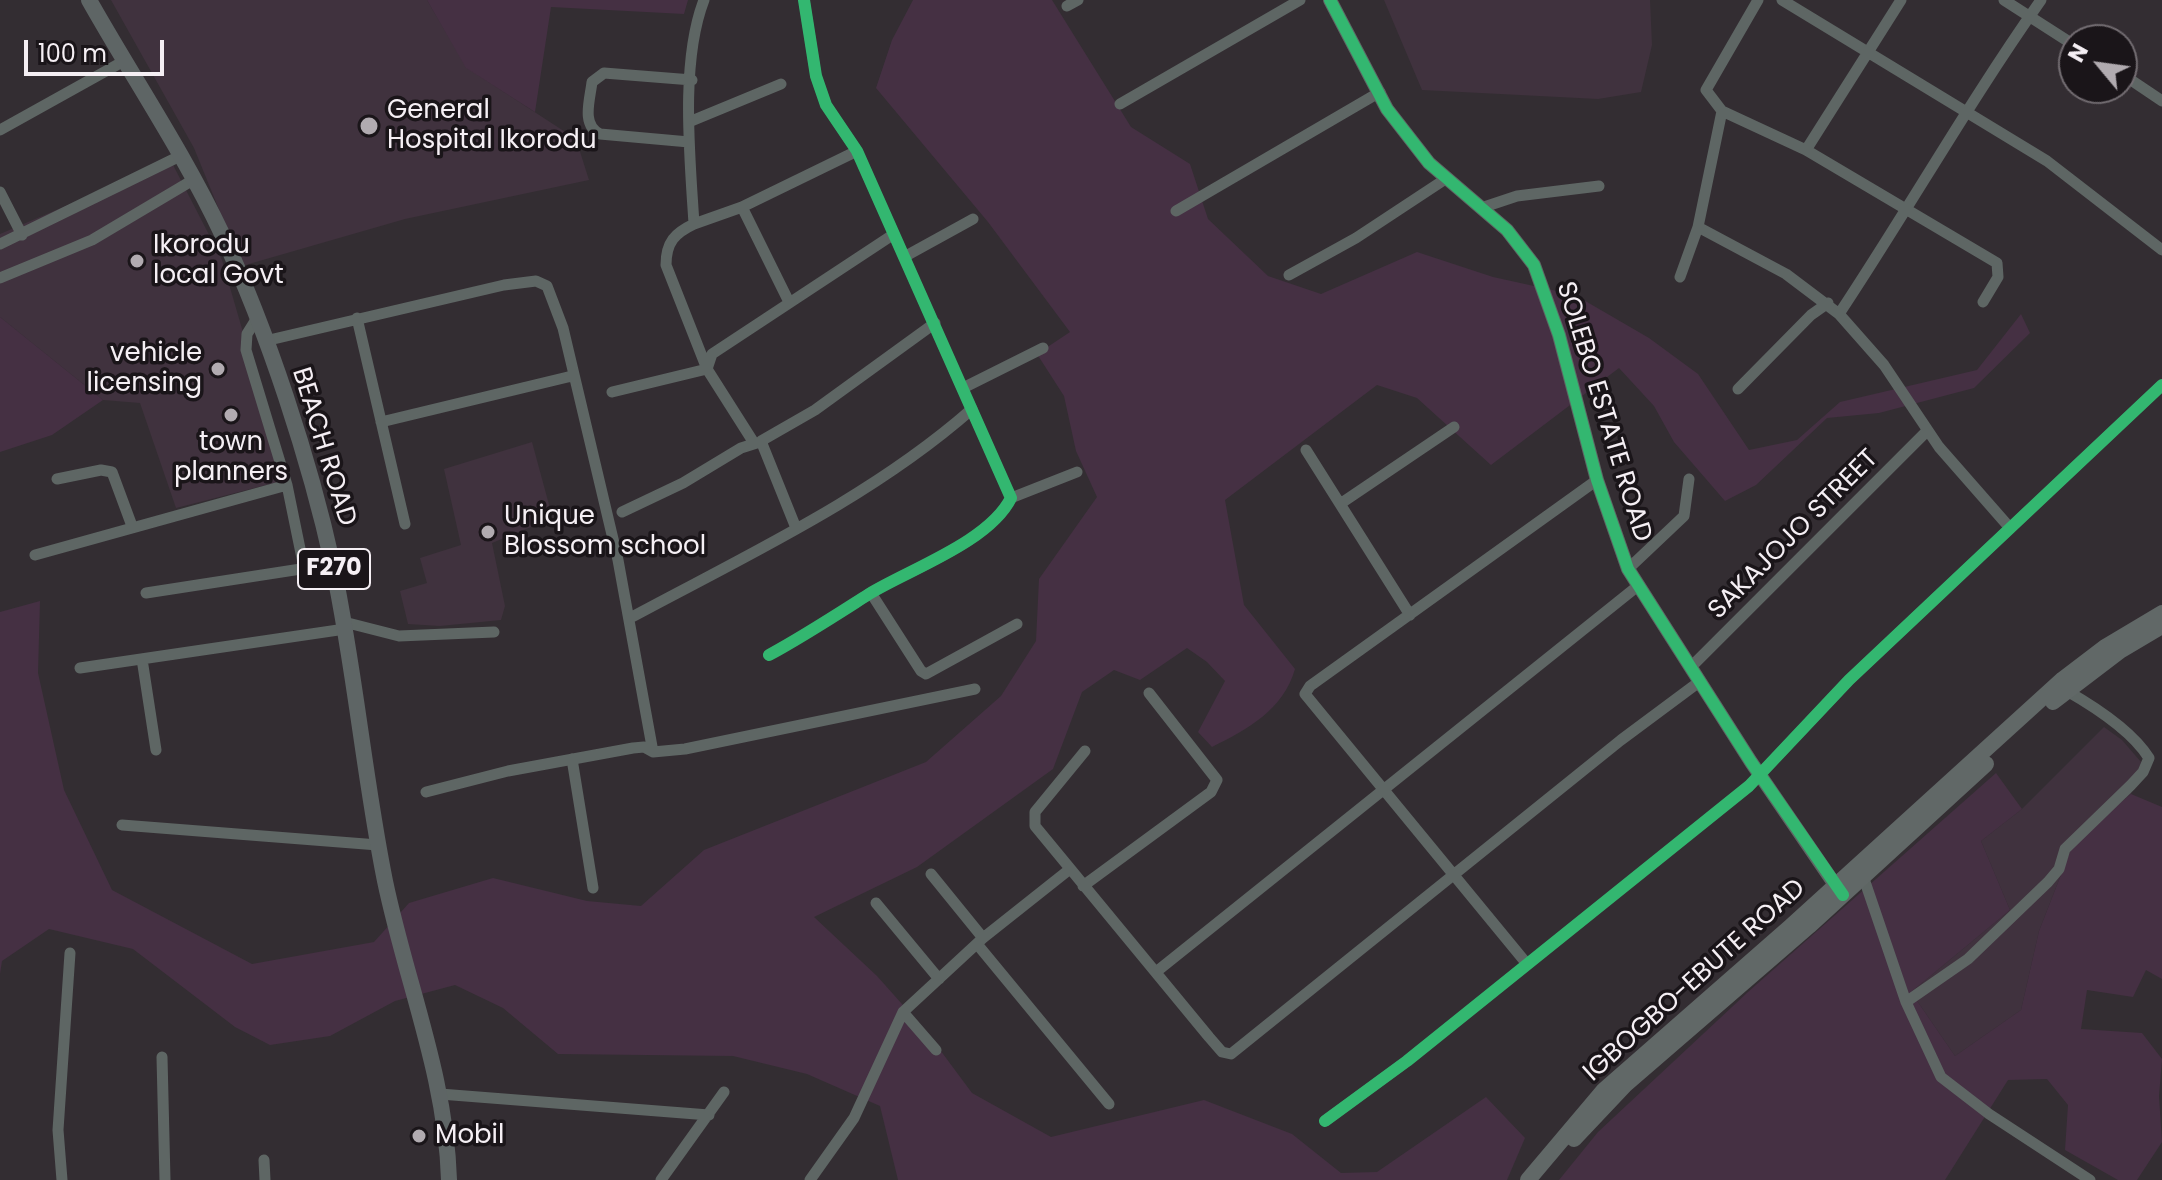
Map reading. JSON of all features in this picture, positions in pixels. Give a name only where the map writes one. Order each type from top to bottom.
[{"type":"main road","name":"BEACH ROAD","points":[[89,0],[221,232],[265,341],[333,564],[378,845],[440,1094],[449,1180]]},
{"type":"main road","name":"IGBOGBO-EBUTE ROAD","points":[[1540,1180],[1625,1085],[1861,870],[2063,679],[2105,647],[2162,613]]},
{"type":"main road","name":"IGBOGBO-EBUTE ROAD","points":[[1861,870],[2067,691],[2120,651],[2162,626]]},
{"type":"main road","name":"IGBOGBO-EBUTE ROAD","points":[[1528,1180],[1604,1090],[1839,890]]},
{"type":"street","points":[[694,224],[689,142],[692,48],[704,0]]},
{"type":"street","points":[[804,0],[816,76],[826,105],[857,151],[1011,498]]},
{"type":"street","points":[[1120,104],[1300,0]]},
{"type":"street","name":"SOLEBO ESTATE ROAD","points":[[1330,0],[1387,109],[1429,163],[1507,230],[1534,265],[1559,335],[1597,480],[1628,569],[1760,775],[1839,890]]},
{"type":"street","points":[[1758,0],[1706,90],[1722,111],[1806,150],[1997,263],[1998,277],[1983,302]]},
{"type":"street","points":[[1782,0],[2047,161],[2162,250]]},
{"type":"street","points":[[1806,150],[1901,0]]},
{"type":"street","points":[[2004,0],[2058,35]]},
{"type":"street","points":[[1839,314],[1965,111],[2041,0]]},
{"type":"street","points":[[0,130],[124,61]]},
{"type":"street","points":[[689,142],[600,134],[592,130],[588,122],[592,82],[604,73],[692,80]]},
{"type":"street","points":[[689,122],[781,84]]},
{"type":"street","points":[[2138,85],[2162,101]]},
{"type":"street","points":[[1176,211],[1380,92]]},
{"type":"street","points":[[1680,277],[1698,227],[1722,111]]},
{"type":"street","points":[[796,528],[758,442],[707,369],[666,265],[666,254],[675,233],[742,207],[857,151]]},
{"type":"street","points":[[0,244],[180,156]]},
{"type":"street","points":[[1289,275],[1356,238],[1447,178]]},
{"type":"street","points":[[0,278],[92,240],[193,180]]},
{"type":"street","points":[[1481,208],[1517,196],[1599,186]]},
{"type":"street","points":[[0,192],[22,235]]},
{"type":"street","points":[[742,207],[789,302]]},
{"type":"street","points":[[904,257],[973,219]]},
{"type":"street","points":[[1698,227],[1786,274],[1828,303],[1884,365],[1927,431],[2010,528]]},
{"type":"street","points":[[707,369],[712,354],[894,234]]},
{"type":"street","points":[[265,341],[504,285],[536,281],[547,286],[552,295],[630,618],[653,752]]},
{"type":"street","points":[[1738,389],[1811,315],[1828,303]]},
{"type":"street","points":[[257,318],[247,334],[246,350],[287,485],[304,568]]},
{"type":"street","points":[[357,318],[405,524]]},
{"type":"street","points":[[622,512],[815,410],[935,323]]},
{"type":"street","points":[[963,388],[1043,348]]},
{"type":"street","points":[[612,392],[707,369]]},
{"type":"street","points":[[381,422],[572,376]]},
{"type":"street","points":[[1325,1121],[1527,964],[1760,775],[1849,680],[2162,385]]},
{"type":"street","points":[[630,618],[886,476],[937,440],[972,409]]},
{"type":"street","points":[[1340,504],[1454,427]]},
{"type":"street","name":"SAKAJOJO STREET","points":[[1690,668],[1927,431]]},
{"type":"street","points":[[1306,450],[1410,615]]},
{"type":"street","points":[[57,479],[101,470],[112,472],[132,526]]},
{"type":"street","points":[[769,655],[871,593],[926,565],[991,523],[1005,510],[1011,498],[1077,472]]},
{"type":"street","points":[[1628,569],[1684,516],[1689,479]]},
{"type":"street","points":[[1527,964],[1305,694],[1310,686],[1597,480]]},
{"type":"street","points":[[35,555],[287,485]]},
{"type":"street","points":[[146,593],[333,564]]},
{"type":"street","points":[[1156,972],[1639,585]]},
{"type":"street","points":[[871,593],[921,671],[926,674],[1017,624]]},
{"type":"street","points":[[80,668],[344,626],[399,636],[494,632]]},
{"type":"street","points":[[142,659],[156,750]]},
{"type":"street","points":[[1085,751],[1032,819],[1083,886],[1209,1037],[1222,1052],[1231,1054],[1699,682]]},
{"type":"street","points":[[426,792],[572,759],[644,747],[653,752],[975,689]]},
{"type":"street","points":[[1906,1002],[1943,979],[2000,930],[2056,874],[2065,849],[2131,785],[2147,764],[2149,758],[2144,750],[2127,734],[2067,691]]},
{"type":"street","points":[[1083,886],[1211,792],[1217,780],[1149,693]]},
{"type":"street","points":[[572,759],[593,888]]},
{"type":"street","points":[[122,825],[378,845]]},
{"type":"street","points":[[810,1180],[854,1118],[903,1012],[980,941],[1070,869]]},
{"type":"street","points":[[1861,870],[1906,1002],[1945,1081],[2090,1180]]},
{"type":"street","points":[[931,874],[1109,1104]]},
{"type":"street","points":[[876,903],[939,979]]},
{"type":"street","points":[[62,1180],[58,1130],[70,953]]},
{"type":"street","points":[[903,1012],[936,1050]]},
{"type":"street","points":[[162,1057],[165,1180]]},
{"type":"street","points":[[661,1180],[724,1092]]},
{"type":"street","points":[[440,1094],[709,1115]]},
{"type":"street","points":[[264,1160],[265,1180]]},
{"type":"shaded area","name":"General Hospital Ikorodu","points":[[111,0],[427,0],[467,68],[576,139],[589,180],[405,219],[242,266],[194,148]]},
{"type":"shaded area","points":[[427,0],[688,0],[684,14],[551,7],[535,112],[466,68]]},
{"type":"shaded area","points":[[913,0],[1052,0],[1131,127],[1190,164],[1208,219],[1268,276],[1321,294],[1417,252],[1493,277],[1575,295],[1649,338],[1698,374],[1749,450],[1797,440],[1840,402],[1977,370],[2021,314],[2030,333],[1974,388],[1879,413],[1827,418],[1756,485],[1725,501],[1674,442],[1654,406],[1619,368],[1491,465],[1417,398],[1377,385],[1225,500],[1244,605],[1295,669],[1273,707],[1251,725],[1212,747],[1198,732],[1225,681],[1207,662],[1187,648],[1140,680],[1114,670],[1082,692],[1053,769],[917,867],[814,917],[877,976],[926,1031],[972,1093],[1051,1137],[1204,1100],[1292,1134],[1341,1173],[1377,1172],[1486,1097],[1525,1138],[1507,1180],[898,1180],[880,1106],[807,1074],[733,1056],[558,1054],[503,1008],[455,985],[395,1001],[330,1036],[270,1045],[235,1027],[133,949],[49,929],[2,961],[0,974],[0,612],[40,601],[38,673],[64,790],[112,890],[252,964],[374,942],[409,903],[493,878],[587,901],[641,906],[704,850],[926,762],[1001,696],[1036,641],[1039,579],[1097,497],[1076,451],[1064,396],[1037,354],[1070,332],[988,222],[876,88],[892,40]]},
{"type":"shaded area","points":[[1384,0],[1650,0],[1652,45],[1641,92],[1598,99],[1422,90]]},
{"type":"shaded area","points":[[171,161],[222,260],[286,480],[176,508],[140,403],[103,400],[0,317],[0,234]]},
{"type":"shaded area","points":[[0,317],[103,400],[52,435],[0,452]]},
{"type":"shaded area","name":"Unique Blossom school","points":[[532,442],[551,512],[543,522],[492,543],[505,606],[501,620],[440,626],[408,624],[400,591],[427,583],[420,558],[461,545],[444,469]]},
{"type":"shaded area","points":[[2104,727],[2122,740],[2141,762],[2131,794],[2075,839],[2039,931],[2021,1010],[1955,1056],[1911,992],[2010,910],[1981,841],[2022,809]]},
{"type":"shaded area","points":[[1996,773],[2022,809],[1981,841],[2010,910],[1911,992],[1955,1056],[2021,1010],[2039,931],[2075,839],[2131,794],[2162,807],[2162,979],[2146,970],[2133,997],[2087,990],[2081,1029],[2142,1033],[2162,1059],[2159,1096],[2162,1142],[2137,1180],[2118,1180],[2065,1150],[2068,1105],[2047,1079],[2008,1080],[1945,1180],[1559,1180],[1598,1132],[1748,992]]},
{"type":"cycle path","points":[[769,655],[869,594],[967,541],[1000,514],[1011,498],[857,151],[826,105],[816,76],[804,0]]},
{"type":"cycle path","points":[[1330,0],[1387,109],[1429,163],[1507,230],[1534,265],[1559,335],[1597,480],[1628,569],[1751,762],[1843,895]]},
{"type":"cycle path","points":[[1325,1121],[1407,1061],[1749,786],[1849,680],[2162,385]]},
{"type":"place","name":"General Hospital Ikorodu","points":[[369,126]]},
{"type":"place","name":"Ikorodu local Govt","points":[[137,261]]},
{"type":"place","name":"vehicle licensing","points":[[218,369]]},
{"type":"place","name":"town planners","points":[[231,415]]},
{"type":"place","name":"Unique Blossom school","points":[[488,532]]},
{"type":"place","name":"Mobil","points":[[419,1136]]}]
